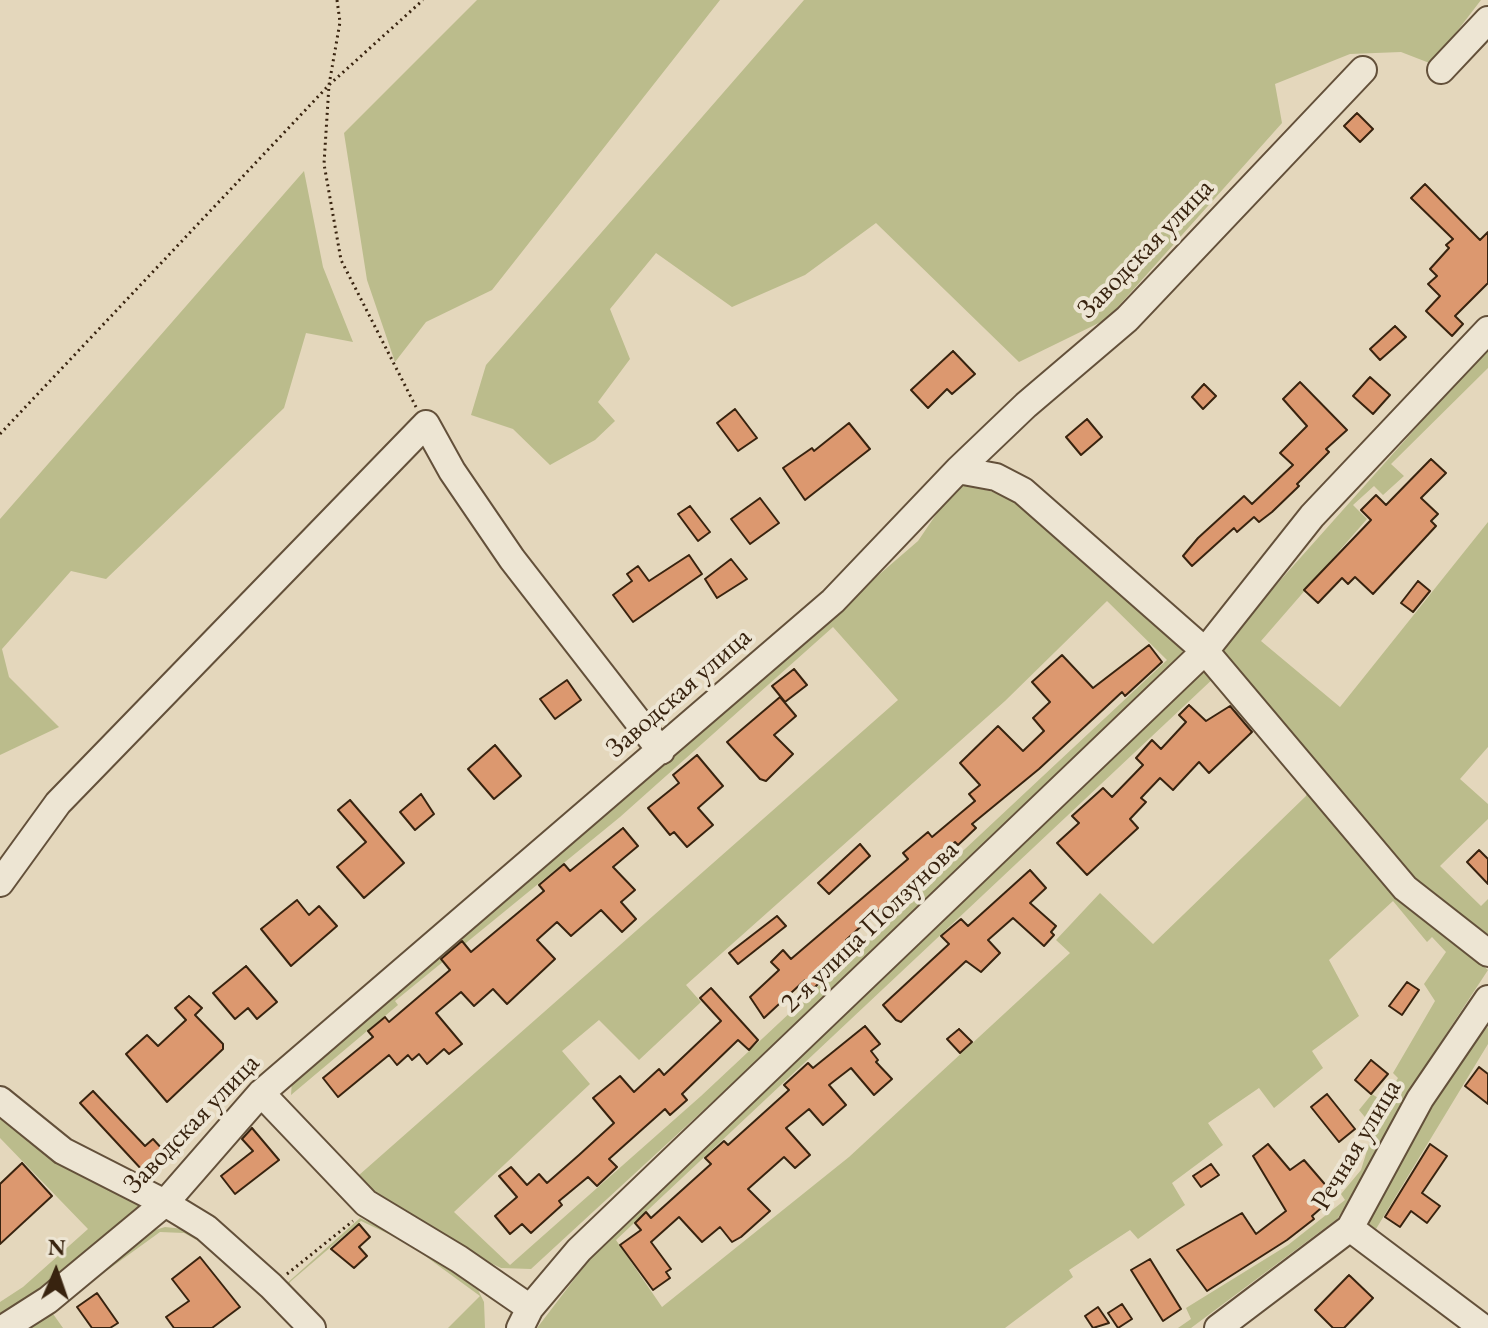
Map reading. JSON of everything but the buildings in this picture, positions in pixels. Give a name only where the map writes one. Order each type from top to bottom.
[{"type":"street","points":[[1441,70],[1488,20]]},
{"type":"street","name":"Заводская улица","points":[[4,1328],[48,1300],[165,1203],[261,1093],[833,601],[958,470],[1026,405],[1127,319],[1363,70]]},
{"type":"street","name":"2-я улица Ползунова","points":[[525,1318],[579,1250],[1205,651],[1312,516],[1488,330]]},
{"type":"street","points":[[0,883],[58,803],[426,424],[452,471],[512,559],[661,751]]},
{"type":"street","points":[[958,470],[996,477],[1023,491],[1205,651],[1405,888],[1488,953]]},
{"type":"street","name":"Речная улица","points":[[1218,1328],[1350,1228],[1420,1099],[1487,1004]]},
{"type":"street","points":[[261,1093],[370,1206],[459,1259],[525,1318]]},
{"type":"street","points":[[0,1100],[63,1151],[165,1203],[206,1228],[271,1286],[312,1328]]},
{"type":"street","points":[[1350,1228],[1483,1328]]},
{"type":"path","points":[[337,0],[340,22],[329,85],[324,164],[341,260],[426,424]]},
{"type":"path","points":[[0,434],[329,85],[423,0]]},
{"type":"path","points":[[271,1286],[370,1206]]},
{"type":"green space","points":[[477,0],[720,0],[492,290],[426,322],[395,362],[367,280],[344,133]]},
{"type":"green space","points":[[804,0],[1481,0],[1432,64],[1401,52],[1350,54],[1275,84],[1282,123],[1107,319],[1019,362],[876,223],[805,275],[732,307],[656,253],[610,309],[630,359],[598,402],[615,421],[595,440],[550,465],[513,429],[471,415],[486,365]]},
{"type":"green space","points":[[304,171],[323,267],[353,342],[306,333],[284,408],[106,579],[71,571],[2,649],[9,677],[59,727],[0,755],[0,519]]},
{"type":"green space","points":[[1488,347],[1488,368],[1391,464],[1404,476],[1383,495],[1374,486],[1353,505],[1367,519],[1261,641],[1340,707],[1488,522],[1488,747],[1460,779],[1488,804],[1488,819],[1440,866],[1481,906],[1488,899],[1488,940],[1402,877],[1220,648]]},
{"type":"green space","points":[[968,485],[1014,498],[1182,645],[1183,656],[821,1002],[531,1269],[501,1268],[457,1247],[350,1183],[898,700],[833,627],[620,817],[395,1001],[398,1005],[291,1095],[292,1081],[918,541],[956,488]],"holes":[[[1107,601],[1167,660],[701,1096],[510,1265],[454,1212],[590,1084],[562,1051],[599,1020],[639,1060],[701,1002],[686,985],[1005,701]]]},
{"type":"green space","points":[[1209,665],[1217,675],[616,1240],[662,1307],[849,1157],[1070,953],[1056,940],[1100,893],[1153,944],[1306,796],[1308,787],[1404,896],[1488,970],[1431,1057],[1369,1172],[1337,1219],[1191,1328],[1178,1328],[1191,1319],[1186,1308],[1288,1245],[1345,1200],[1341,1194],[1361,1170],[1374,1128],[1359,1110],[1372,1094],[1384,1102],[1398,1078],[1393,1073],[1435,1001],[1424,984],[1446,952],[1432,937],[1427,942],[1393,901],[1329,960],[1359,1016],[1312,1051],[1323,1068],[1274,1108],[1259,1088],[1208,1123],[1223,1145],[1172,1183],[1185,1205],[1138,1239],[1130,1230],[1069,1270],[1073,1277],[1005,1328],[537,1328],[621,1218]]},
{"type":"green space","points":[[1488,1027],[1488,1044],[1376,1229],[1365,1221],[1471,1042]]},
{"type":"green space","points":[[0,1104],[146,1201],[50,1288],[0,1322],[0,1302],[23,1287],[88,1229],[0,1138]]},
{"type":"green space","points":[[360,1218],[408,1241],[478,1290],[484,1302],[485,1328],[448,1328],[480,1296],[406,1242],[361,1221],[290,1282],[289,1287],[325,1328],[322,1328],[285,1285]]},
{"type":"green space","points":[[165,1227],[184,1229],[209,1247],[184,1233],[160,1232],[51,1311],[63,1328],[17,1328],[145,1233]]}]
